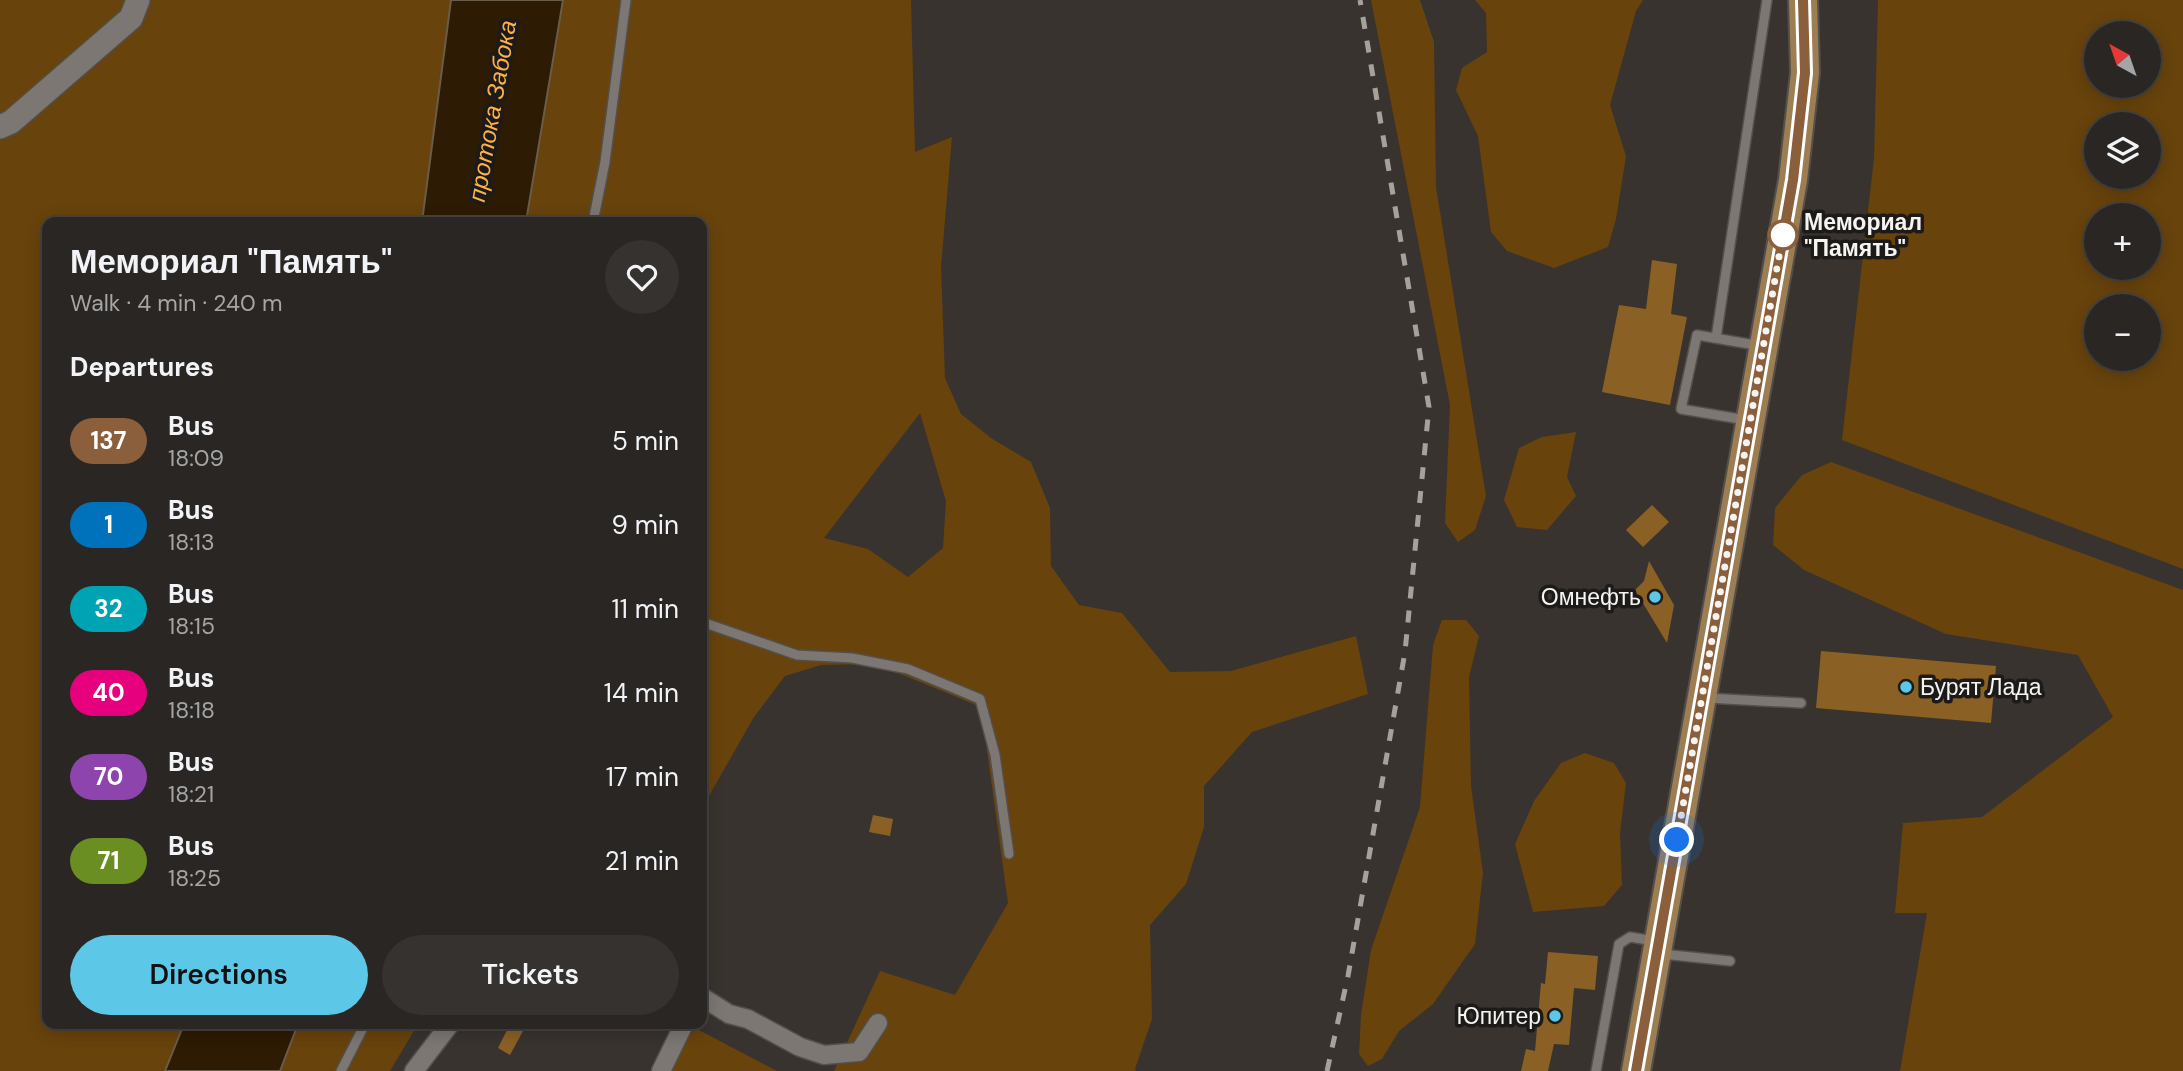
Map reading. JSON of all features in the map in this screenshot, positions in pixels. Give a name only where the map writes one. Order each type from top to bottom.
[{"type":"main road","points":[[1636,1071],[1793,180],[1805,73],[1804,0]]},
{"type":"street","points":[[0,127],[11,122],[131,18],[138,0]]},
{"type":"street","points":[[707,1000],[729,1014],[748,1019],[800,1047],[824,1055],[859,1052],[878,1023]]},
{"type":"street","points":[[414,1071],[446,1029]]},
{"type":"street","points":[[661,1071],[682,1029]]},
{"type":"lane","points":[[594,217],[605,162],[626,0]]},
{"type":"lane","points":[[1716,338],[1767,0]]},
{"type":"lane","points":[[1750,421],[1681,409],[1697,335],[1763,346]]},
{"type":"lane","points":[[707,624],[797,655],[852,658],[908,669],[980,699],[995,755],[1009,854]]},
{"type":"lane","points":[[1702,698],[1801,703]]},
{"type":"lane","points":[[1596,1071],[1619,944],[1630,937],[1658,947],[1730,961]]},
{"type":"lane","points":[[341,1071],[362,1029]]},
{"type":"shaded area","points":[[0,0],[451,0],[423,217],[42,217],[42,1029],[182,1029],[165,1071],[0,1071]]},
{"type":"shaded area","points":[[563,0],[911,0],[915,152],[952,137],[941,267],[945,378],[961,414],[991,438],[1031,462],[1050,508],[1051,566],[1079,605],[1122,613],[1170,672],[1231,671],[1356,636],[1368,694],[1252,732],[1204,786],[1204,827],[1186,884],[1150,925],[1152,1019],[1136,1071],[834,1071],[880,971],[955,995],[1008,903],[981,707],[876,664],[821,665],[785,676],[754,717],[707,799],[707,217],[527,217]],"holes":[[[920,413],[946,501],[943,548],[908,577],[868,549],[824,538]]]},
{"type":"shaded area","points":[[1371,0],[1420,0],[1434,42],[1436,187],[1486,496],[1475,530],[1458,542],[1445,523],[1450,405]]},
{"type":"shaded area","points":[[1475,0],[1643,0],[1636,11],[1610,105],[1626,156],[1616,219],[1608,247],[1554,268],[1507,251],[1491,232],[1478,136],[1456,90],[1462,68],[1487,52],[1486,13]]},
{"type":"shaded area","points":[[1878,0],[2183,0],[2183,569],[1842,440],[1874,158]]},
{"type":"shaded area","points":[[1576,432],[1567,477],[1576,496],[1547,530],[1517,527],[1504,500],[1519,448],[1542,437]]},
{"type":"shaded area","points":[[1831,462],[2183,590],[2183,1071],[1900,1071],[1927,913],[1895,913],[1903,823],[1982,817],[2113,717],[2078,655],[1946,634],[1804,570],[1773,545],[1775,508],[1802,475]]},
{"type":"shaded area","points":[[1442,620],[1466,620],[1479,636],[1469,677],[1471,786],[1483,873],[1475,944],[1433,1004],[1399,1031],[1382,1059],[1368,1066],[1359,1054],[1361,1015],[1371,950],[1420,807],[1433,645]]},
{"type":"shaded area","points":[[1585,753],[1614,763],[1626,783],[1620,833],[1622,885],[1604,906],[1533,912],[1515,844],[1534,801],[1561,763]]},
{"type":"shaded area","points":[[296,1029],[415,1029],[390,1071],[280,1071]]},
{"type":"shaded area","points":[[697,1029],[777,1071],[665,1071]]},
{"type":"water","name":"протока Забока","points":[[451,0],[563,0],[527,217],[423,217]]},
{"type":"water","points":[[182,1029],[296,1029],[280,1071],[165,1071]]},
{"type":"building","points":[[1652,260],[1677,264],[1671,314],[1687,317],[1670,405],[1602,392],[1619,305],[1646,309]]},
{"type":"building","points":[[1652,505],[1669,522],[1643,547],[1626,530]]},
{"type":"building","name":"Омнефть","points":[[1649,561],[1674,605],[1667,643],[1635,590],[1644,581]]},
{"type":"building","name":"Бурят Лада","points":[[1821,651],[1996,666],[1991,723],[1816,708]]},
{"type":"building","points":[[873,815],[893,819],[890,836],[869,832]]},
{"type":"building","name":"Юпитер","points":[[1548,952],[1598,956],[1595,990],[1574,988],[1569,1045],[1554,1044],[1548,1071],[1521,1071],[1526,1049],[1535,1051],[1541,983],[1545,984]]},
{"type":"building","points":[[508,1029],[523,1031],[510,1055],[498,1048]]},
{"type":"railway","points":[[1327,1071],[1348,976],[1405,652],[1429,407],[1360,0]]},
{"type":"bus line","name":"137","points":[[1636,1071],[1793,180],[1805,73],[1803,0]]},
{"type":"place","name":"Мемориал \"Память\"","points":[[1783,235]]},
{"type":"place","name":"Омнефть","points":[[1655,597]]},
{"type":"place","name":"Бурят Лада","points":[[1906,687]]},
{"type":"place","name":"Юпитер","points":[[1555,1016]]},
{"type":"route","points":[[1677,840],[1784,228],[1783,235]]}]
